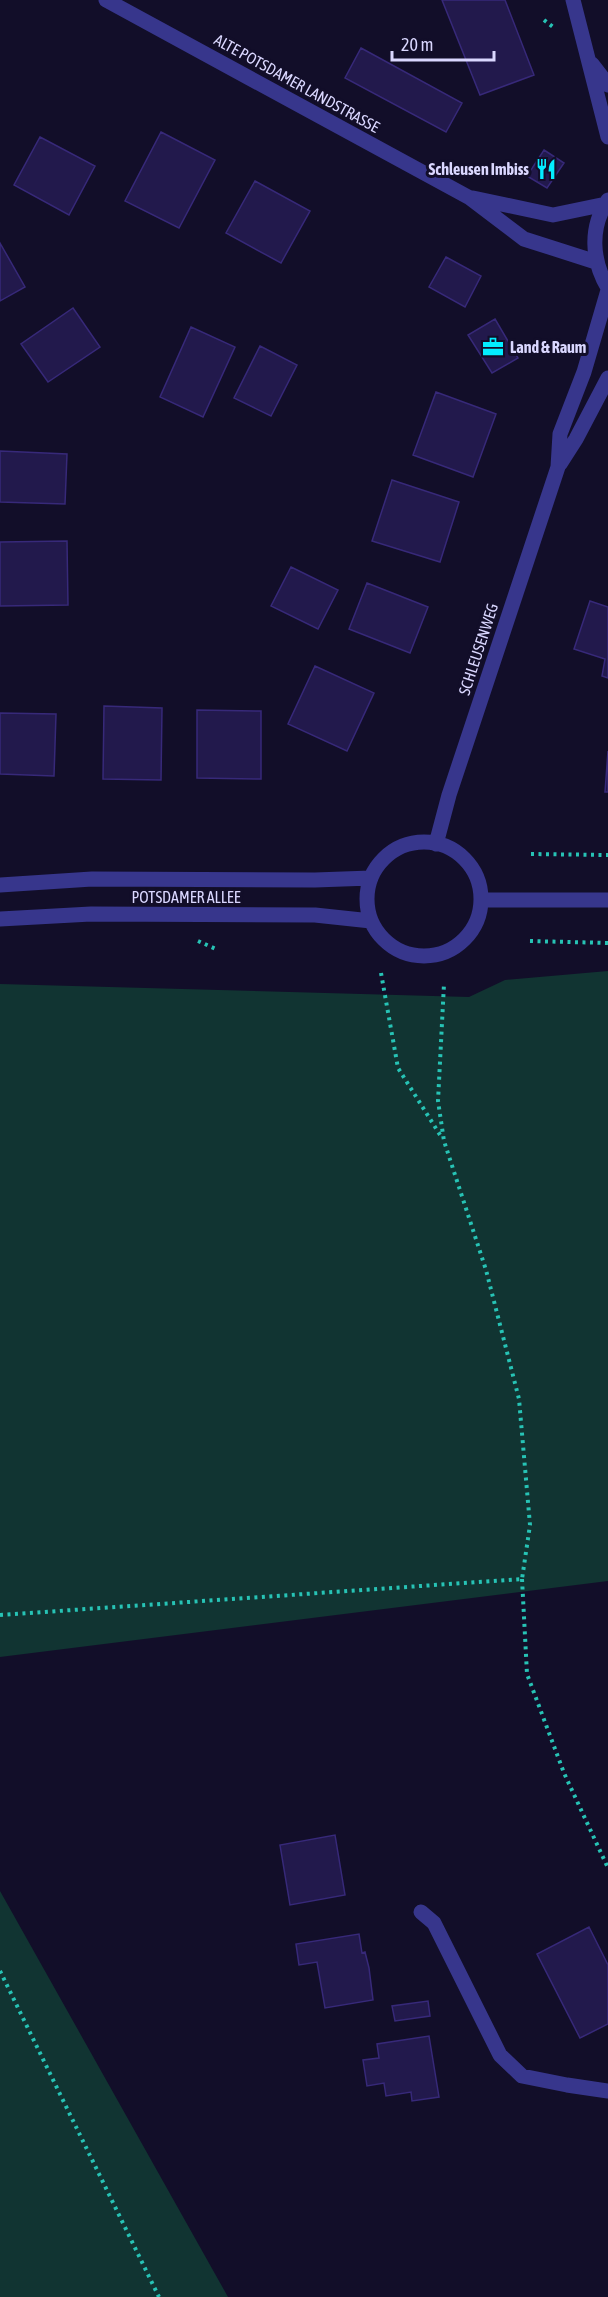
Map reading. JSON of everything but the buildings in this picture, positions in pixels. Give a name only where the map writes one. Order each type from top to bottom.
[{"type":"street","name":"ALTE POTSDAMER LANDSTRASSE","points":[[106,0],[470,198],[524,239],[596,262]]},
{"type":"street","points":[[573,0],[608,137]]},
{"type":"street","points":[[587,57],[608,85]]},
{"type":"street","name":"ALTE POTSDAMER LANDSTRASSE","points":[[470,198],[553,214],[607,202]]},
{"type":"street","points":[[607,202],[597,222],[594,242],[596,262],[608,289]]},
{"type":"street","name":"SCHLEUSENWEG","points":[[558,467],[560,434],[584,372],[608,289]]},
{"type":"street","name":"SCHLEUSENWEG","points":[[436,844],[449,795],[558,467],[576,439],[608,378]]},
{"type":"street","points":[[420,843],[436,844],[454,851],[469,864],[478,881],[481,900],[478,919],[468,936],[453,948],[435,955],[415,956],[397,950],[381,938],[371,921],[367,892],[371,878],[379,864],[391,854],[405,846],[420,843]]},
{"type":"street","name":"POTSDAMER ALLEE","points":[[0,885],[92,879],[371,878]]},
{"type":"street","points":[[481,900],[608,900]]},
{"type":"street","name":"POTSDAMER ALLEE","points":[[0,919],[91,914],[315,915],[371,921]]},
{"type":"street","points":[[421,1912],[434,1923],[500,2055],[522,2076],[608,2091]]},
{"type":"path","points":[[531,854],[608,855]]},
{"type":"path","points":[[530,942],[608,943]]},
{"type":"path","points":[[381,973],[398,1068],[444,1141]]},
{"type":"path","points":[[444,984],[438,1101],[444,1141],[486,1270],[519,1399],[530,1525],[522,1579],[527,1674],[564,1773],[608,1868]]},
{"type":"path","points":[[0,1615],[522,1579]]},
{"type":"path","points":[[0,1971],[159,2297]]},
{"type":"green space","points":[[608,971],[608,1581],[0,1657],[0,984],[469,997],[505,980]]},
{"type":"green space","points":[[0,1891],[228,2297],[0,2297]]},
{"type":"place","name":"Schleusen Imbiss","points":[[546,169]]},
{"type":"place","name":"Land & Raum","points":[[493,347]]}]
